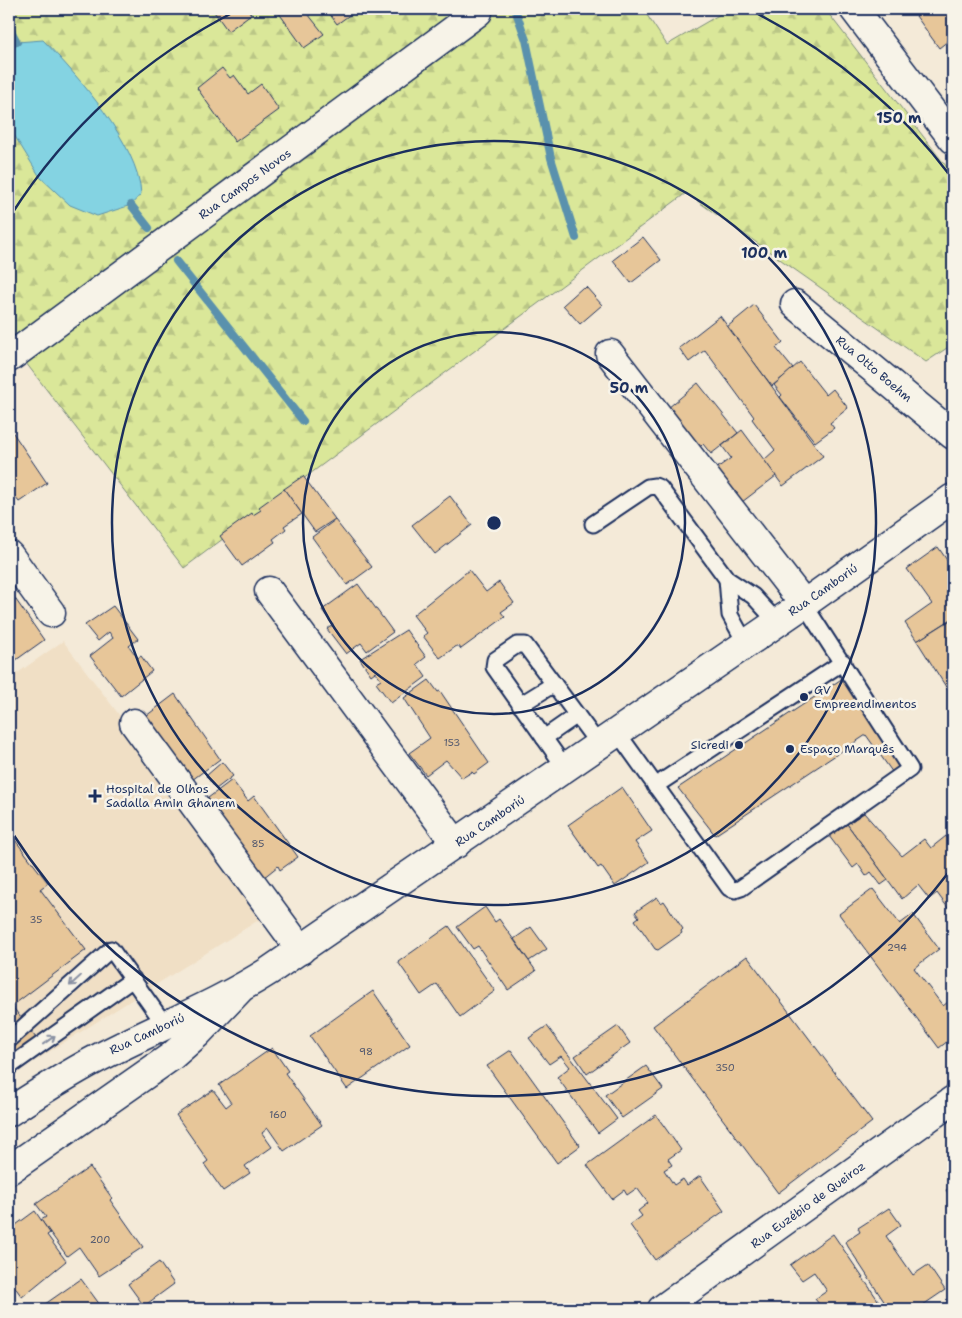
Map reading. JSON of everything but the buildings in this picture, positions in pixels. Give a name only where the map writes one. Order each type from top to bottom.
[{"type":"street","name":"Rua Campos Novos","points":[[9,358],[478,12],[475,9]]},
{"type":"street","points":[[854,9],[953,139]]},
{"type":"street","name":"Rua Otto Boehm","points":[[795,304],[953,435]]},
{"type":"street","points":[[610,354],[804,604]]},
{"type":"street","name":"Rua Camboriú","points":[[9,1112],[77,1070],[239,990],[301,950],[566,769],[953,498]]},
{"type":"street","points":[[9,555],[51,613]]},
{"type":"street","points":[[269,591],[456,844]]},
{"type":"street","points":[[134,723],[301,950]]},
{"type":"street","points":[[9,1170],[172,1056],[197,1034],[239,990]]},
{"type":"street","name":"Rua Euzébio de Queiroz","points":[[662,1309],[953,1100]]},
{"type":"lane","points":[[593,524],[648,487],[660,488],[727,580],[753,596],[777,622]]},
{"type":"lane","points":[[727,580],[730,615],[746,644]]},
{"type":"lane","points":[[566,769],[520,705],[493,663],[517,645],[525,645],[577,715],[608,739],[655,786],[729,888],[734,890],[741,888],[909,771],[909,767],[843,662],[804,604]]},
{"type":"lane","points":[[655,786],[843,662]]},
{"type":"lane","points":[[520,705],[554,684]]},
{"type":"lane","points":[[544,738],[577,715]]},
{"type":"lane","points":[[9,1040],[112,949],[165,1025]]},
{"type":"lane","points":[[9,1067],[133,978]]},
{"type":"shaded area","name":"Hospital de Olhos Sadalla Amin Ghanem","points":[[63,641],[270,913],[9,1077],[9,679]]},
{"type":"green space","points":[[9,9],[643,9],[667,45],[729,9],[825,9],[953,175],[953,344],[926,362],[686,193],[184,568],[9,341]]},
{"type":"water","points":[[43,40],[88,91],[118,133],[130,154],[138,175],[141,194],[131,205],[97,216],[70,205],[40,177],[11,130],[9,61],[17,42]]},
{"type":"waterway","points":[[515,9],[526,40],[551,158],[576,238]]},
{"type":"waterway","points":[[9,27],[17,42]]},
{"type":"waterway","points":[[131,205],[149,228]]},
{"type":"waterway","points":[[176,261],[303,421]]},
{"type":"place","name":"GV Empreendimentos","points":[[804,697]]},
{"type":"place","name":"Sicredi","points":[[739,745]]},
{"type":"place","name":"Espaço Marquês","points":[[790,749]]},
{"type":"place","name":"Hospital de Olhos Sadalla Amin Ghanem","points":[[95,796]]}]
